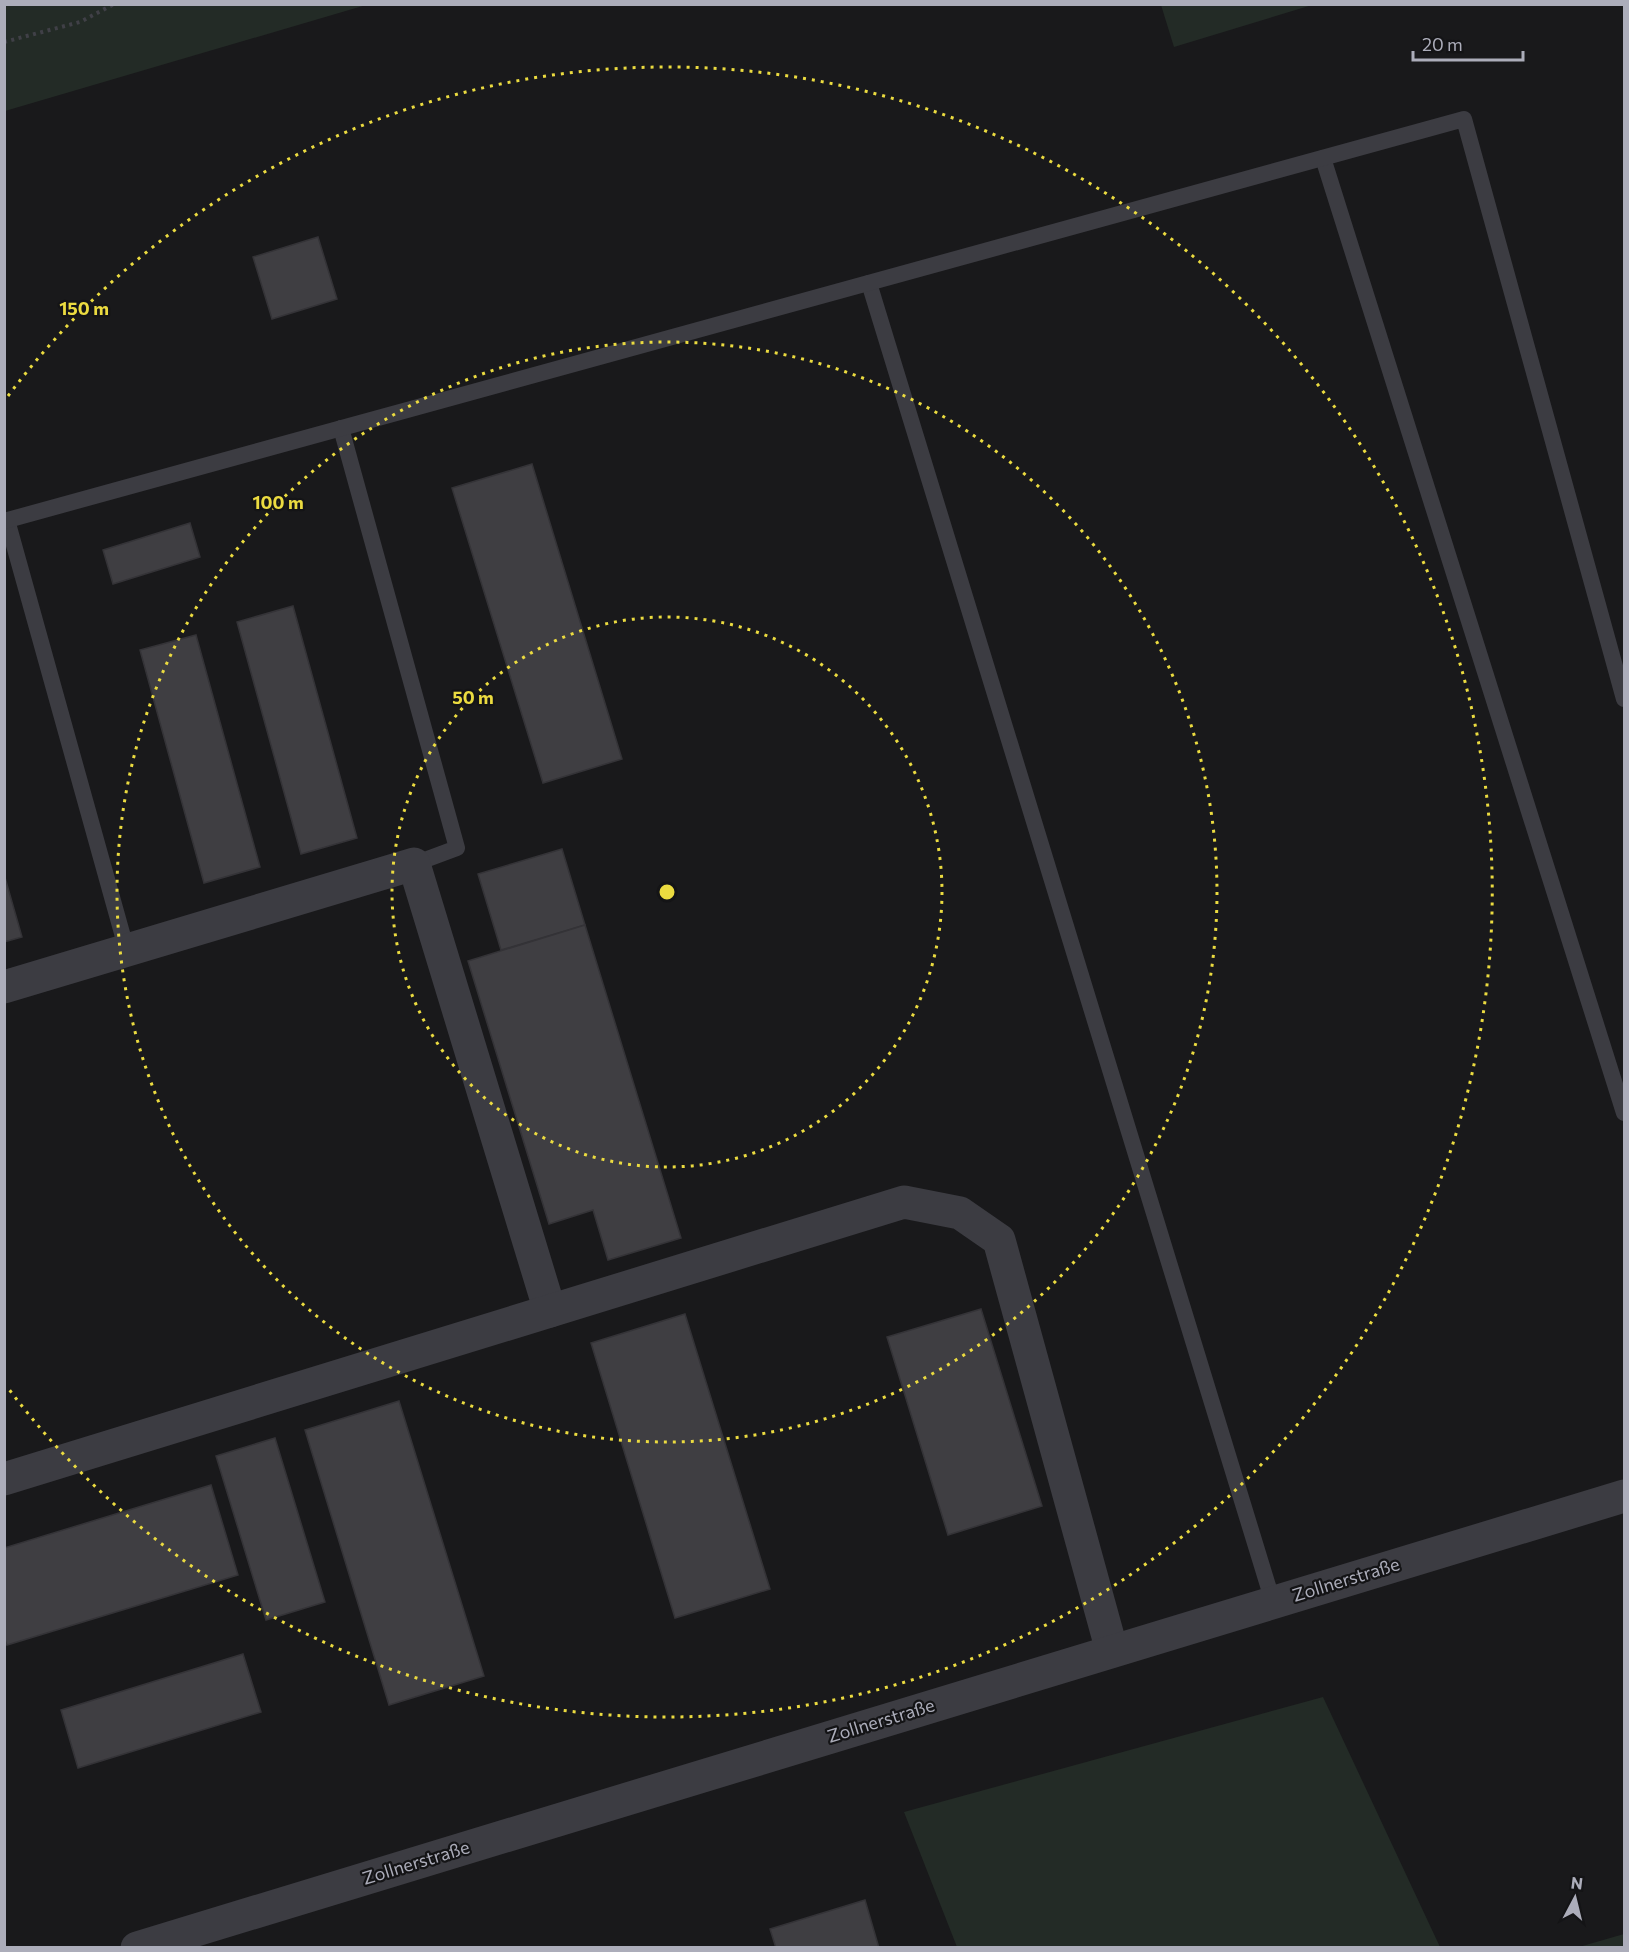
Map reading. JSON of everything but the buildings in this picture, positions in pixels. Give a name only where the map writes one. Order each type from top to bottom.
[{"type":"street","points":[[4,987],[414,864],[550,1311]]},
{"type":"street","points":[[4,1479],[904,1202],[960,1213],[999,1240],[1112,1651]]},
{"type":"street","name":"Zollnerstraße","points":[[137,1947],[1624,1496]]},
{"type":"lane","points":[[127,951],[6,520],[1464,119],[1624,699]]},
{"type":"lane","points":[[1323,158],[1624,1113]]},
{"type":"lane","points":[[870,283],[1273,1602]]},
{"type":"lane","points":[[340,428],[457,848],[414,864]]},
{"type":"path","points":[[4,42],[80,22],[114,4]]},
{"type":"shaded area","points":[[5,4],[366,4],[366,5],[5,111]]},
{"type":"shaded area","points":[[1161,4],[1312,5],[1174,47]]},
{"type":"shaded area","points":[[1323,1697],[1440,1947],[957,1947],[904,1812]]},
{"type":"shaded area","points":[[1624,1934],[1624,1947],[1579,1947]]}]
